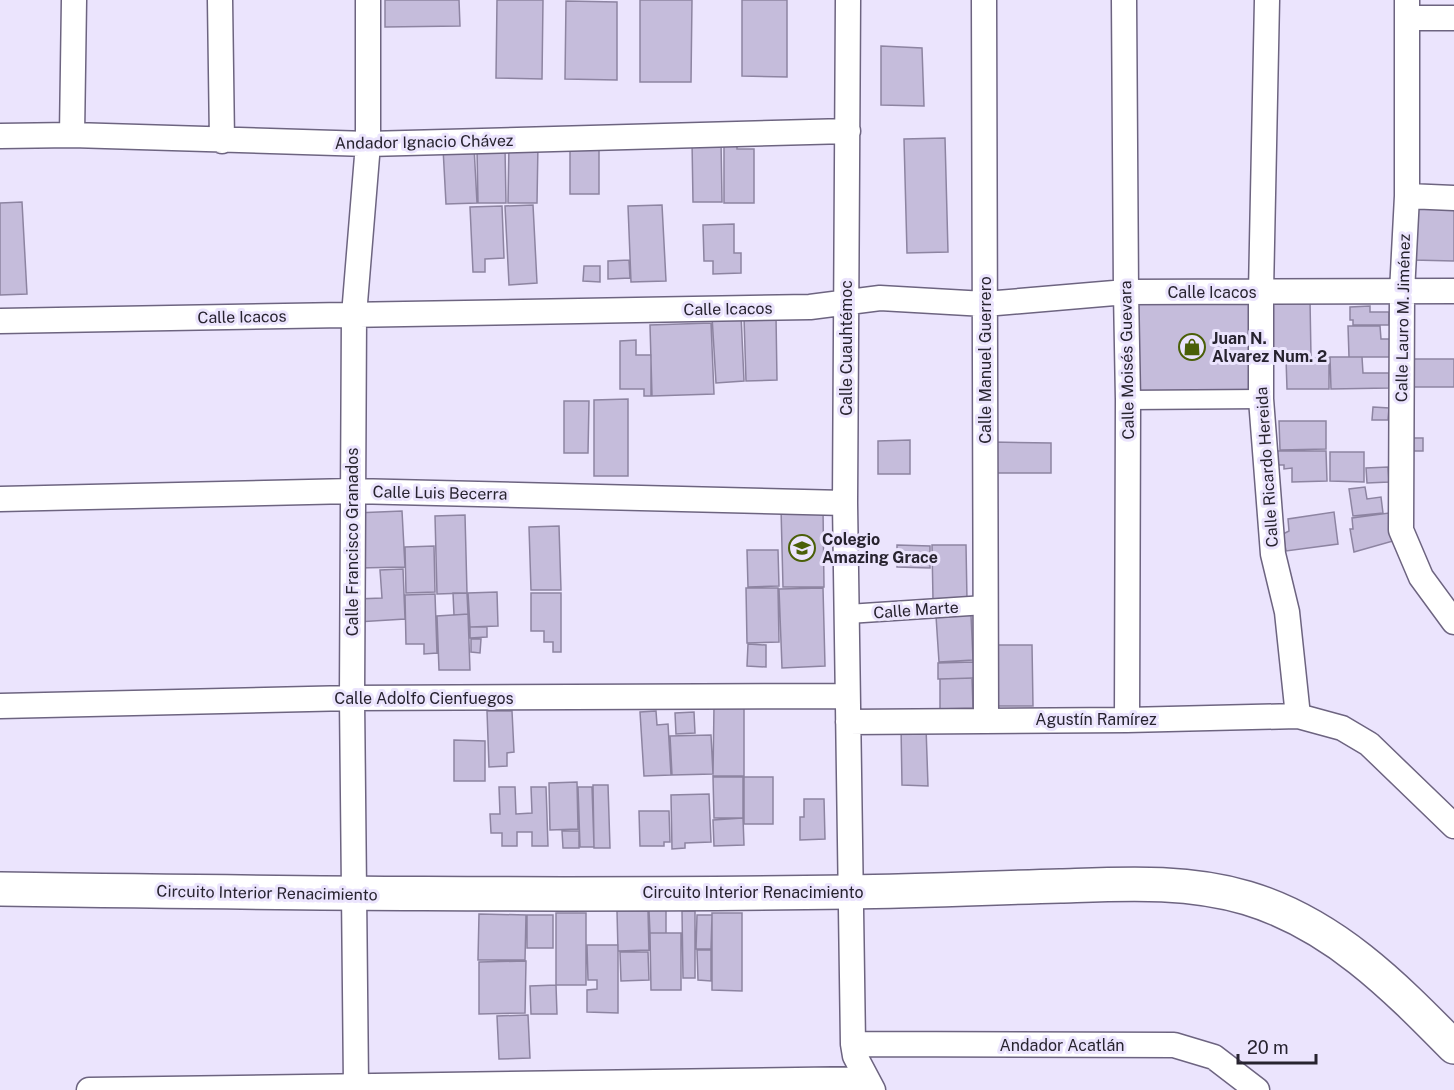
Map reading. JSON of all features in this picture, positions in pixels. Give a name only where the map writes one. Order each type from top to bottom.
[{"type":"main road","name":"Circuito Interior Renacimiento","points":[[0,889],[354,894],[851,892],[1148,883],[1200,887],[1246,898],[1284,911],[1331,936],[1450,1034]]},
{"type":"street","points":[[72,135],[74,0]]},
{"type":"street","points":[[220,0],[222,141]]},
{"type":"street","name":"Calle Francisco Granados","points":[[356,1085],[352,491],[354,315],[368,144],[368,0]]},
{"type":"street","name":"Calle Cuauhtémoc","points":[[848,0],[845,503],[853,1044]]},
{"type":"street","name":"Calle Manuel Guerrero","points":[[984,0],[987,719]]},
{"type":"street","name":"Calle Moisés Guevara","points":[[1124,0],[1125,292],[1128,400],[1127,720]]},
{"type":"street","name":"Calle Ricardo Hereida","points":[[1267,0],[1261,399],[1273,554],[1287,612],[1298,716]]},
{"type":"street","points":[[1407,9],[1454,18]]},
{"type":"street","name":"Calle Lauro M. Jiménez","points":[[1407,9],[1407,196],[1402,292],[1401,530],[1421,577],[1454,622]]},
{"type":"street","name":"Andador Ignacio Chávez","points":[[0,136],[72,135],[368,144],[848,131]]},
{"type":"street","points":[[1407,196],[1454,198]]},
{"type":"street","name":"Calle Icacos","points":[[0,321],[799,308],[880,298],[985,304],[1125,292],[1454,291]]},
{"type":"street","points":[[1128,400],[1261,399]]},
{"type":"street","name":"Calle Luis Becerra","points":[[0,499],[352,491],[845,503]]},
{"type":"street","name":"Calle Marte","points":[[848,614],[985,605]]},
{"type":"street","name":"Calle Adolfo Cienfuegos","points":[[0,706],[352,698],[847,696]]},
{"type":"street","name":"Agustín Ramírez","points":[[848,722],[1298,716],[1342,728],[1369,744],[1454,826]]},
{"type":"street","points":[[89,1090],[356,1085],[432,1088],[870,1084],[855,1056],[853,1044]]},
{"type":"street","name":"Andador Acatlán","points":[[853,1044],[1174,1045],[1214,1057],[1247,1080],[1257,1090]]},
{"type":"building","points":[[385,0],[459,0],[460,26],[385,27]]},
{"type":"building","points":[[497,0],[543,0],[542,79],[496,78]]},
{"type":"building","points":[[640,0],[692,0],[691,82],[640,82]]},
{"type":"building","points":[[742,0],[787,0],[787,77],[742,76]]},
{"type":"building","points":[[566,1],[617,2],[617,80],[565,79]]},
{"type":"building","points":[[881,46],[922,48],[924,106],[881,105]]},
{"type":"building","points":[[945,138],[948,252],[907,253],[904,139]]},
{"type":"building","points":[[724,139],[737,140],[737,149],[754,149],[754,203],[724,203]]},
{"type":"building","points":[[721,140],[722,202],[693,202],[692,141]]},
{"type":"building","points":[[509,143],[538,143],[537,203],[508,203]]},
{"type":"building","points":[[599,143],[599,194],[570,194],[570,144]]},
{"type":"building","points":[[474,147],[477,203],[446,204],[443,148]]},
{"type":"building","points":[[477,148],[505,148],[506,203],[478,203]]},
{"type":"building","points":[[1412,200],[1454,200],[1454,261],[1413,260]]},
{"type":"building","points":[[22,202],[27,294],[0,295],[0,203]]},
{"type":"building","points":[[533,205],[537,283],[509,285],[505,206]]},
{"type":"building","points":[[662,205],[666,281],[631,282],[628,206]]},
{"type":"building","points":[[502,206],[504,258],[485,259],[485,272],[473,272],[470,207]]},
{"type":"building","points":[[734,224],[734,253],[741,253],[741,273],[713,274],[713,261],[704,261],[703,225]]},
{"type":"building","points":[[629,260],[630,278],[608,279],[608,261]]},
{"type":"building","points":[[584,266],[600,266],[600,282],[583,281]]},
{"type":"building","name":"Juan N. Alvarez Num. 2","points":[[1129,300],[1253,302],[1255,394],[1131,392]]},
{"type":"building","points":[[1310,300],[1311,357],[1271,357],[1270,301]]},
{"type":"building","points":[[1370,306],[1370,312],[1389,312],[1389,325],[1353,325],[1353,320],[1350,320],[1350,307]]},
{"type":"building","points":[[741,315],[744,381],[716,383],[712,316]]},
{"type":"building","points":[[776,316],[777,380],[746,381],[744,317]]},
{"type":"building","points":[[711,323],[714,394],[652,396],[650,325]]},
{"type":"building","points":[[1348,326],[1380,326],[1381,339],[1392,339],[1392,357],[1349,357]]},
{"type":"building","points":[[636,340],[636,355],[651,355],[651,396],[644,396],[644,389],[620,389],[620,341]]},
{"type":"building","points":[[1330,357],[1362,357],[1363,373],[1389,373],[1389,388],[1331,389]]},
{"type":"building","points":[[1286,358],[1329,358],[1329,389],[1287,389]]},
{"type":"building","points":[[1410,359],[1454,359],[1454,387],[1411,387]]},
{"type":"building","points":[[628,399],[628,476],[594,476],[594,400]]},
{"type":"building","points":[[564,401],[589,401],[588,453],[564,453]]},
{"type":"building","points":[[1373,407],[1389,408],[1388,420],[1372,420]]},
{"type":"building","points":[[1279,421],[1326,421],[1326,449],[1280,450]]},
{"type":"building","points":[[1410,438],[1423,438],[1423,451],[1410,451]]},
{"type":"building","points":[[910,440],[910,474],[878,474],[878,441]]},
{"type":"building","points":[[992,442],[1051,443],[1051,473],[993,473]]},
{"type":"building","points":[[1271,451],[1326,451],[1327,481],[1292,482],[1292,468],[1284,469],[1284,465],[1272,465]]},
{"type":"building","points":[[1330,452],[1364,452],[1364,482],[1330,481]]},
{"type":"building","points":[[1388,467],[1389,482],[1367,483],[1366,468]]},
{"type":"building","points":[[1365,487],[1367,499],[1381,497],[1383,513],[1353,516],[1349,489]]},
{"type":"building","name":"Colegio Amazing Grace","points":[[781,508],[823,508],[824,587],[783,587]]},
{"type":"building","points":[[402,511],[405,567],[358,568],[355,513]]},
{"type":"building","points":[[1334,512],[1338,544],[1286,551],[1283,534],[1289,531],[1288,519]]},
{"type":"building","points":[[1389,513],[1393,541],[1354,552],[1350,529],[1353,529],[1352,518]]},
{"type":"building","points":[[465,515],[467,593],[437,594],[435,516]]},
{"type":"building","points":[[559,526],[561,590],[531,590],[529,527]]},
{"type":"building","points":[[897,545],[930,546],[930,568],[897,567]]},
{"type":"building","points":[[932,545],[966,545],[967,600],[933,600]]},
{"type":"building","points":[[434,546],[435,592],[406,593],[405,547]]},
{"type":"building","points":[[747,550],[778,550],[779,586],[748,587]]},
{"type":"building","points":[[403,569],[405,619],[357,622],[356,599],[382,598],[380,570]]},
{"type":"building","points":[[746,588],[778,588],[779,642],[747,643]]},
{"type":"building","points":[[823,588],[825,666],[782,668],[779,589]]},
{"type":"building","points":[[497,592],[498,626],[470,627],[468,593]]},
{"type":"building","points":[[453,593],[467,593],[468,614],[454,615]]},
{"type":"building","points":[[531,593],[561,593],[561,652],[553,652],[553,642],[544,642],[544,631],[531,631]]},
{"type":"building","points":[[435,594],[437,653],[424,654],[424,644],[406,644],[405,595]]},
{"type":"building","points":[[468,614],[470,670],[439,670],[437,616]]},
{"type":"building","points":[[971,615],[973,660],[939,662],[936,616]]},
{"type":"building","points":[[470,627],[487,627],[487,637],[470,638]]},
{"type":"building","points":[[471,639],[481,639],[480,653],[471,652]]},
{"type":"building","points":[[748,644],[766,645],[766,667],[747,666]]},
{"type":"building","points":[[992,645],[1032,645],[1033,706],[992,706]]},
{"type":"building","points":[[974,662],[974,678],[938,679],[938,663]]},
{"type":"building","points":[[972,678],[973,708],[940,709],[940,679]]},
{"type":"building","points":[[714,706],[744,706],[744,776],[713,776]]},
{"type":"building","points":[[487,711],[512,711],[514,752],[507,753],[507,766],[489,767]]},
{"type":"building","points":[[656,711],[657,725],[668,724],[671,775],[644,776],[640,712]]},
{"type":"building","points":[[694,712],[695,733],[676,734],[675,713]]},
{"type":"building","points":[[901,726],[926,727],[928,786],[902,785]]},
{"type":"building","points":[[711,735],[713,774],[672,775],[670,736]]},
{"type":"building","points":[[454,740],[485,741],[485,781],[454,781]]},
{"type":"building","points":[[713,777],[743,777],[743,818],[714,818]]},
{"type":"building","points":[[744,777],[773,777],[773,824],[744,824]]},
{"type":"building","points":[[577,782],[578,829],[550,830],[549,783]]},
{"type":"building","points":[[593,785],[608,785],[610,848],[594,848]]},
{"type":"building","points":[[499,787],[515,787],[516,814],[532,813],[531,787],[546,787],[548,846],[532,846],[532,832],[517,832],[517,846],[502,846],[502,833],[491,833],[490,814],[500,814]]},
{"type":"building","points":[[578,787],[592,787],[594,847],[580,847]]},
{"type":"building","points":[[709,794],[711,842],[685,843],[685,848],[672,849],[671,795]]},
{"type":"building","points":[[804,799],[824,799],[825,839],[800,840],[800,817],[804,817]]},
{"type":"building","points":[[639,811],[669,811],[670,842],[664,842],[664,846],[640,846]]},
{"type":"building","points":[[743,818],[744,845],[714,846],[713,820]]},
{"type":"building","points":[[562,831],[579,831],[579,848],[563,848]]},
{"type":"building","points":[[649,910],[666,910],[666,933],[650,933]]},
{"type":"building","points":[[617,911],[648,911],[649,950],[618,951]]},
{"type":"building","points":[[682,911],[695,911],[695,978],[683,978]]},
{"type":"building","points":[[556,913],[586,913],[586,985],[556,985]]},
{"type":"building","points":[[712,913],[742,913],[742,991],[712,990]]},
{"type":"building","points":[[479,914],[526,915],[525,960],[478,960]]},
{"type":"building","points":[[527,915],[553,915],[553,948],[527,948]]},
{"type":"building","points":[[697,915],[712,915],[711,949],[696,949]]},
{"type":"building","points":[[650,933],[681,933],[681,990],[651,990]]},
{"type":"building","points":[[587,945],[618,945],[618,1013],[587,1012],[587,990],[597,989],[597,980],[588,980]]},
{"type":"building","points":[[697,950],[711,950],[711,981],[698,980]]},
{"type":"building","points":[[620,952],[648,952],[649,980],[621,981]]},
{"type":"building","points":[[526,961],[525,1013],[479,1014],[479,962]]},
{"type":"building","points":[[556,985],[557,1014],[531,1014],[530,986]]},
{"type":"building","points":[[528,1015],[530,1058],[499,1059],[497,1016]]},
{"type":"place","name":"Juan N. Alvarez Num. 2","points":[[1192,347]]},
{"type":"place","name":"Colegio Amazing Grace","points":[[802,548]]}]
